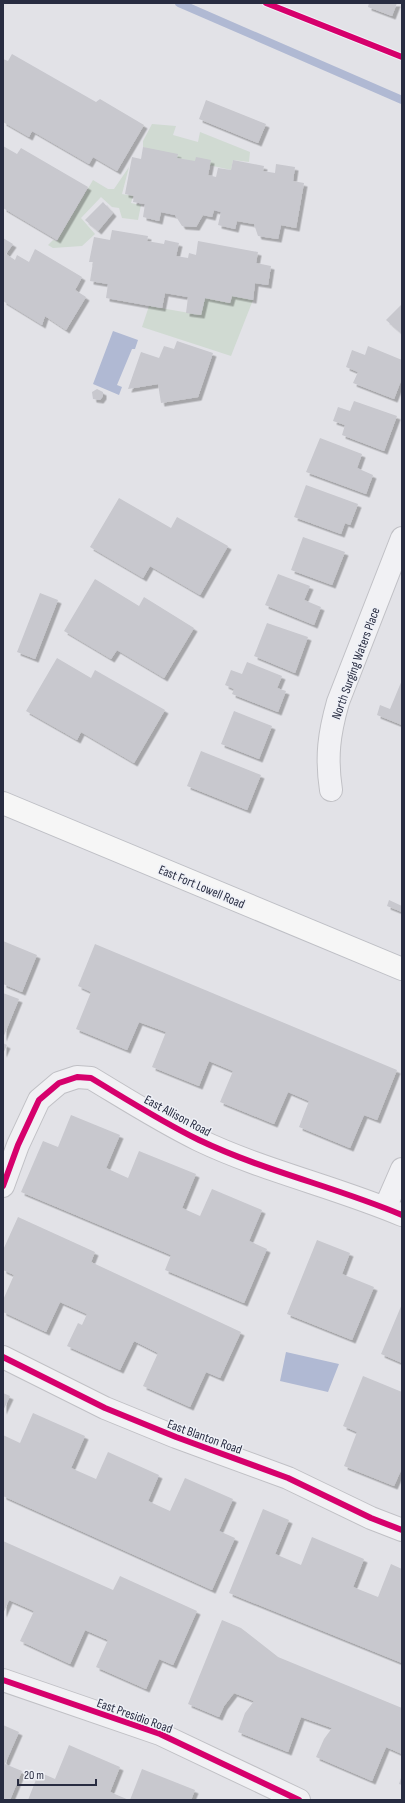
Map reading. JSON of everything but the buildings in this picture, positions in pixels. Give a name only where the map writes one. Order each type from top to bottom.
[{"type":"main road","name":"East Fort Lowell Road","points":[[3,803],[402,970]]},
{"type":"street","name":"North Surging Waters Place","points":[[331,790],[328,770],[328,747],[338,702],[402,538]]},
{"type":"street","name":"East Allison Road","points":[[3,1186],[18,1145],[39,1100],[59,1083],[77,1077],[91,1078],[200,1140],[258,1164],[352,1194],[393,1211]]},
{"type":"street","points":[[393,1211],[402,1169]]},
{"type":"street","name":"East Blanton Road","points":[[3,1357],[105,1408],[176,1437],[288,1478],[371,1518],[402,1530]]},
{"type":"street","name":"East Presidio Road","points":[[3,1680],[160,1734],[299,1800]]},
{"type":"shaded area","points":[[152,124],[176,126],[173,135],[198,142],[200,132],[250,152],[249,162],[233,160],[231,170],[177,158],[143,147],[143,141]]},
{"type":"shaded area","points":[[129,167],[122,194],[133,196],[131,203],[141,205],[138,220],[122,218],[119,208],[112,207],[101,197],[81,218],[95,234],[82,246],[53,248],[48,245],[53,240],[57,241],[93,180],[108,189],[114,189]]},
{"type":"shaded area","points":[[232,296],[253,300],[231,356],[142,327],[149,306],[201,315],[205,298],[230,303]]},
{"type":"water","points":[[113,331],[138,340],[135,349],[132,349],[117,385],[122,387],[119,395],[93,384]]},
{"type":"water","points":[[286,1352],[339,1364],[328,1392],[280,1381]]},
{"type":"waterway","points":[[179,3],[402,100]]},
{"type":"cycle path","points":[[266,3],[402,57]]},
{"type":"cycle path","points":[[3,1186],[18,1145],[39,1100],[59,1083],[77,1077],[91,1078],[171,1126],[199,1140],[249,1161],[352,1196],[402,1215]]},
{"type":"cycle path","points":[[3,1357],[105,1408],[176,1437],[288,1478],[371,1518],[402,1530]]},
{"type":"cycle path","points":[[3,1680],[160,1734],[299,1800]]}]
